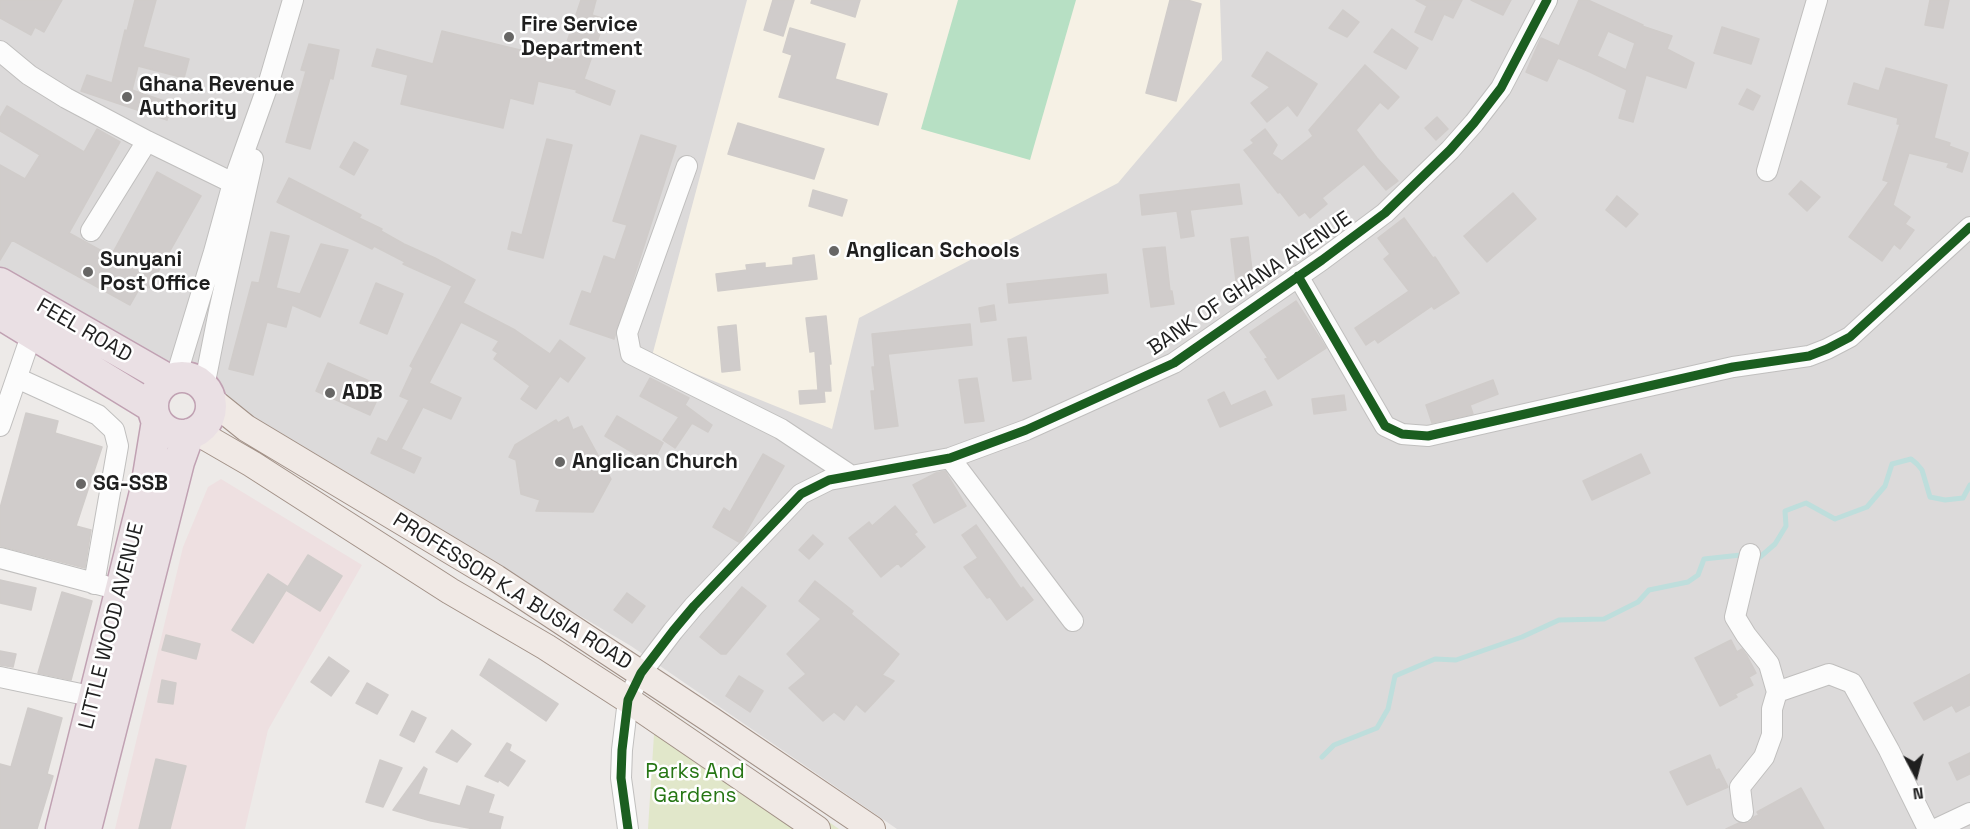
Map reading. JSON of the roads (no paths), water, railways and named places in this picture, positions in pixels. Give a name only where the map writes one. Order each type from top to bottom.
[{"type":"highway","name":"FEEL ROAD","points":[[0,283],[172,379]]},
{"type":"highway","name":"FEEL ROAD","points":[[0,314],[155,414]]},
{"type":"highway","points":[[191,378],[207,393],[210,414],[202,427],[180,435],[163,428],[155,414],[157,391],[172,379],[191,378]]},
{"type":"highway","name":"LITTLE WOOD AVENUE","points":[[86,829],[106,701],[107,587],[146,488],[155,414]]},
{"type":"highway","name":"LITTLE WOOD AVENUE","points":[[61,829],[106,701],[179,462],[192,432]]},
{"type":"main road","name":"PROFESSOR K.A BUSIA ROAD","points":[[207,393],[246,428],[496,578],[872,829]]},
{"type":"main road","name":"PROFESSOR K.A BUSIA ROAD","points":[[192,432],[252,464],[450,591],[546,647],[817,829]]},
{"type":"street","points":[[172,379],[214,252],[233,183],[268,85],[293,0]]},
{"type":"street","name":"BANK OF GHANA AVENUE","points":[[628,829],[621,778],[622,750],[628,700],[641,673],[694,606],[801,494],[830,480],[850,475],[950,458],[1026,430],[1174,363],[1385,213],[1450,150],[1502,88],[1547,0]]},
{"type":"street","points":[[1767,171],[1817,0]]},
{"type":"street","points":[[0,51],[29,75],[66,98],[233,183]]},
{"type":"street","points":[[207,393],[219,311],[268,85]]},
{"type":"street","points":[[91,231],[147,141]]},
{"type":"street","points":[[687,166],[627,333],[631,354],[781,429],[850,475]]},
{"type":"street","points":[[1298,276],[1385,426],[1402,434],[1428,436],[1733,367],[1809,356],[1850,337],[1970,227]]},
{"type":"street","points":[[0,426],[32,333]]},
{"type":"street","points":[[0,558],[107,587],[118,446],[114,430],[98,415],[16,378]]},
{"type":"street","points":[[950,458],[1073,621]]},
{"type":"street","points":[[1743,812],[1740,787],[1764,757],[1773,735],[1772,710],[1777,692],[1769,664],[1735,617],[1750,554]]},
{"type":"street","points":[[1777,692],[1829,674],[1851,683],[1889,750],[1928,829]]},
{"type":"street","points":[[0,677],[106,701]]},
{"type":"street","points":[[1936,829],[1970,813]]},
{"type":"waterway","points":[[1322,757],[1334,745],[1377,728],[1388,709],[1395,676],[1435,659],[1456,660],[1522,637],[1559,620],[1604,619],[1638,602],[1649,590],[1688,582],[1698,575],[1704,559],[1750,554],[1760,557],[1775,544],[1786,526],[1785,511],[1806,503],[1835,519],[1867,507],[1885,486],[1892,464],[1911,459],[1917,464],[1922,470],[1930,497],[1945,500],[1963,498],[1970,485]]},
{"type":"place","name":"Fire Service Department","points":[[509,37]]},
{"type":"place","name":"Ghana Revenue Authority","points":[[127,97]]},
{"type":"place","name":"Anglican Schools","points":[[834,251]]},
{"type":"place","name":"Sunyani Post Office","points":[[88,272]]},
{"type":"place","name":"ADB","points":[[330,393]]},
{"type":"place","name":"Anglican Church","points":[[560,462]]},
{"type":"place","name":"SG-SSB","points":[[81,484]]},
{"type":"park label","name":"Parks And Gardens","points":[[695,784]]}]
